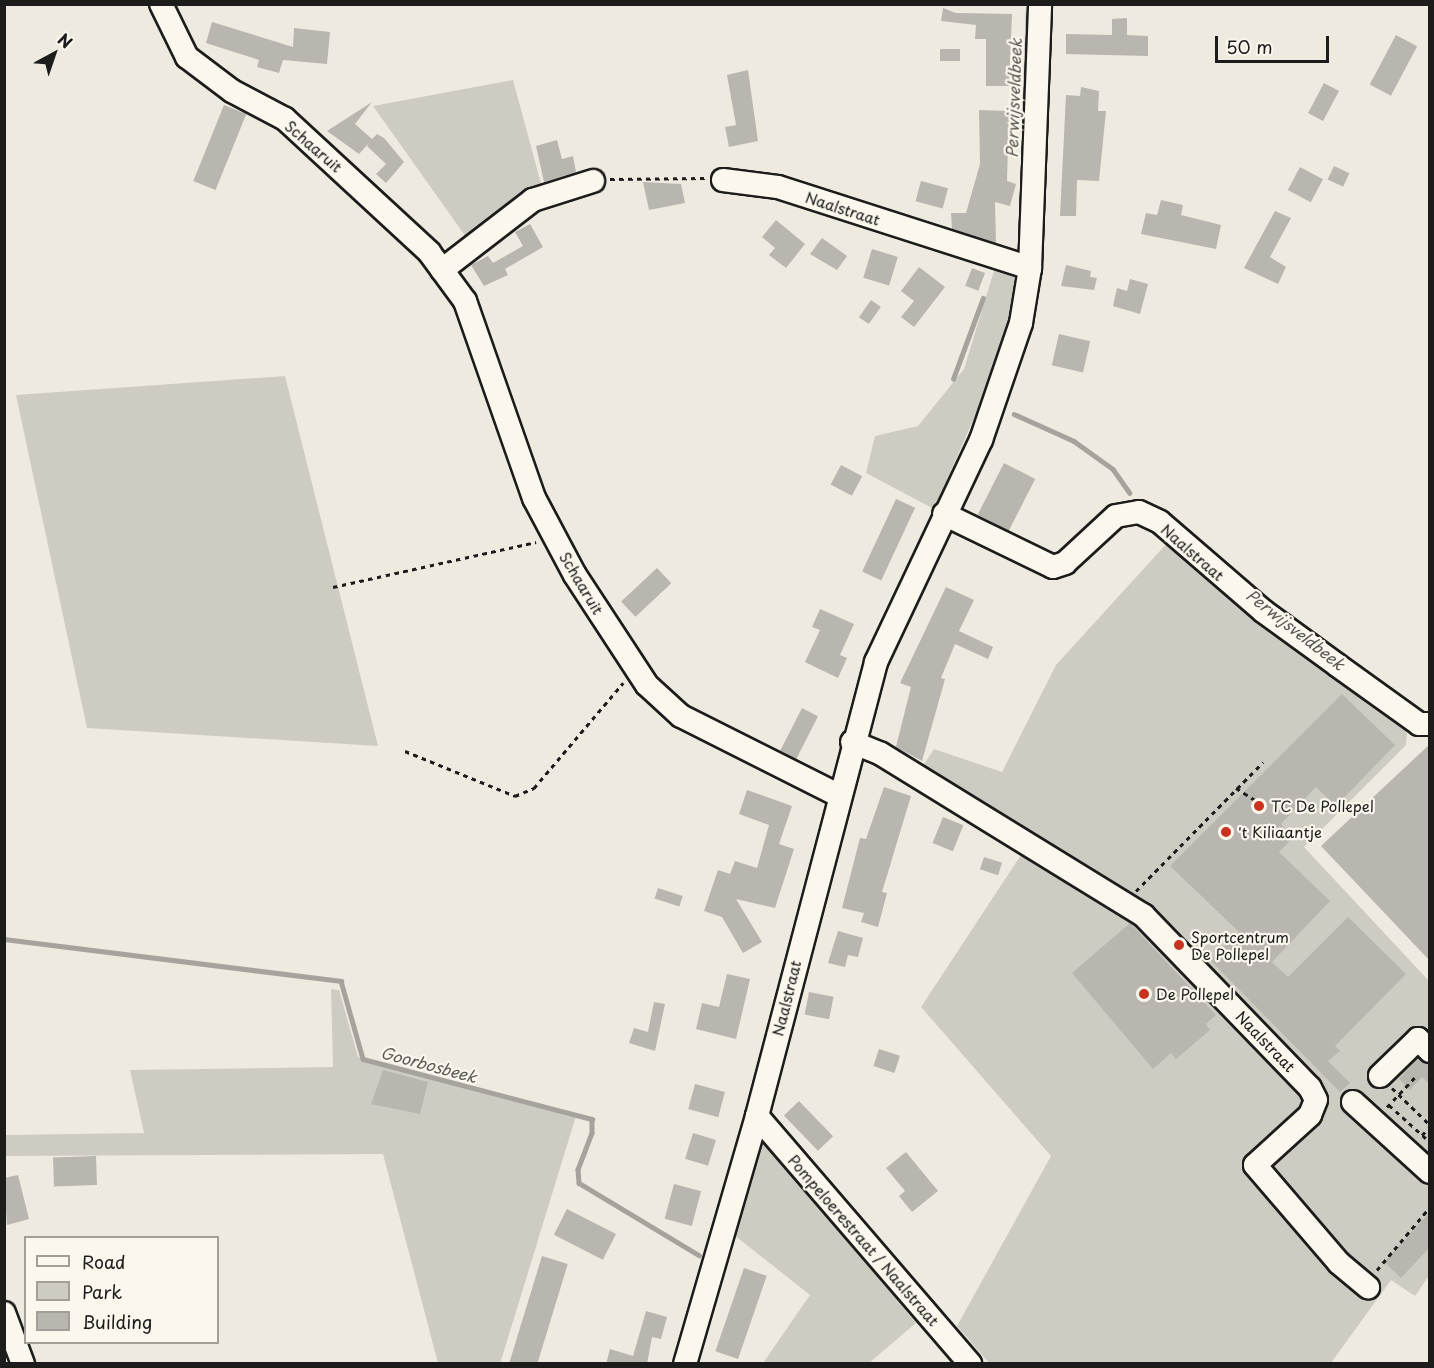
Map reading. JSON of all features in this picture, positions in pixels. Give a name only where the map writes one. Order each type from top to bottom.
[{"type":"street","name":"Schaaruit","points":[[161,4],[187,57],[232,91],[285,119],[385,208],[442,270],[465,301],[534,498],[555,538],[647,685],[681,716],[838,795]]},
{"type":"street","name":"Naalstraat","points":[[685,1364],[757,1116],[838,795],[879,652],[1005,377],[1029,268],[1040,4]]},
{"type":"street","name":"Naalstraat","points":[[723,180],[778,187],[1029,268]]},
{"type":"street","points":[[442,270],[533,200],[593,181]]},
{"type":"street","name":"Naalstraat","points":[[944,514],[1053,567],[1065,563],[1116,516],[1139,512],[1160,522],[1255,604],[1327,658],[1419,724],[1430,724]]},
{"type":"street","name":"Naalstraat","points":[[852,742],[881,754],[1124,904],[1168,938],[1310,1088],[1316,1100],[1310,1115],[1255,1165],[1339,1263],[1368,1287]]},
{"type":"street","points":[[1380,1076],[1418,1039],[1430,1051]]},
{"type":"street","points":[[1353,1102],[1430,1172]]},
{"type":"street","name":"Pompeloerestraat / Naalstraat","points":[[757,1116],[970,1364]]},
{"type":"street","points":[[4,1313],[23,1364]]},
{"type":"path","points":[[593,181],[686,177],[723,180]]},
{"type":"path","points":[[333,587],[555,538]]},
{"type":"path","points":[[405,750],[515,796],[534,788],[572,747],[635,667]]},
{"type":"path","points":[[1124,904],[1263,762]]},
{"type":"path","points":[[1236,788],[1255,800]]},
{"type":"path","points":[[1384,1110],[1418,1074]]},
{"type":"path","points":[[1380,1076],[1430,1125]]},
{"type":"path","points":[[1389,1105],[1430,1143]]},
{"type":"path","points":[[1368,1287],[1382,1261],[1430,1207]]},
{"type":"green space","points":[[513,80],[543,191],[471,244],[373,106]]},
{"type":"green space","points":[[996,264],[1018,275],[1010,314],[993,375],[934,509],[866,473],[875,436],[918,426],[964,369]]},
{"type":"green space","points":[[285,376],[378,746],[87,728],[16,395]]},
{"type":"green space","name":"Sportcentrum De Pollepel","points":[[1169,541],[1237,606],[1407,732],[1406,745],[1304,847],[1429,981],[1430,1274],[1415,1296],[1391,1280],[1331,1363],[989,1363],[957,1326],[1051,1156],[921,1007],[1023,852],[913,781],[934,749],[1002,772],[1056,665]]},
{"type":"green space","points":[[331,989],[339,990],[358,1057],[576,1116],[500,1364],[438,1363],[383,1154],[5,1156],[4,1135],[144,1133],[130,1070],[333,1067]]},
{"type":"green space","points":[[766,1143],[916,1323],[869,1363],[763,1363],[810,1295],[734,1235],[761,1144]]},
{"type":"building","points":[[943,8],[956,13],[1012,14],[1009,86],[986,86],[986,39],[975,39],[976,25],[941,21]]},
{"type":"building","points":[[1127,18],[1127,35],[1148,36],[1148,56],[1066,54],[1066,34],[1112,35],[1112,19]]},
{"type":"building","points":[[212,22],[293,47],[294,28],[330,32],[327,64],[283,60],[279,73],[257,67],[259,60],[206,43]]},
{"type":"building","points":[[1396,35],[1417,46],[1391,96],[1370,84]]},
{"type":"building","points":[[940,49],[960,49],[960,61],[940,61]]},
{"type":"building","points":[[748,70],[758,141],[729,147],[725,127],[736,125],[727,75]]},
{"type":"building","points":[[1324,83],[1339,91],[1323,121],[1308,113]]},
{"type":"building","points":[[1081,87],[1099,91],[1098,111],[1106,111],[1099,181],[1077,180],[1076,216],[1060,216],[1066,95],[1080,96]]},
{"type":"building","points":[[372,102],[355,124],[372,139],[377,134],[384,138],[404,162],[386,183],[376,174],[386,164],[367,146],[369,143],[359,154],[327,131]]},
{"type":"building","points":[[224,105],[246,114],[216,190],[193,181]]},
{"type":"building","points":[[979,110],[1009,111],[1007,181],[1016,184],[1010,206],[995,202],[996,243],[952,229],[951,213],[966,213],[980,164]]},
{"type":"building","points":[[557,140],[562,159],[573,156],[576,172],[544,182],[536,146]]},
{"type":"building","points":[[1334,166],[1349,173],[1343,187],[1328,180]]},
{"type":"building","points":[[1300,167],[1323,179],[1311,202],[1288,190]]},
{"type":"building","points":[[921,181],[948,188],[943,209],[916,201]]},
{"type":"building","points":[[643,182],[681,184],[685,203],[649,210]]},
{"type":"building","points":[[1161,200],[1183,205],[1181,215],[1221,225],[1216,249],[1141,234],[1146,213],[1157,215]]},
{"type":"building","points":[[1275,211],[1291,218],[1270,257],[1286,267],[1278,284],[1244,268]]},
{"type":"building","points":[[776,220],[805,244],[786,268],[769,255],[775,248],[762,237]]},
{"type":"building","points":[[530,224],[543,247],[505,269],[508,275],[484,286],[471,265],[488,256],[493,263],[523,246],[515,232]]},
{"type":"building","points":[[822,238],[847,256],[837,270],[810,254]]},
{"type":"building","points":[[872,249],[898,257],[889,286],[863,278]]},
{"type":"building","points":[[1066,265],[1091,271],[1090,277],[1097,278],[1094,290],[1061,286]]},
{"type":"building","points":[[919,267],[945,287],[914,327],[901,317],[914,301],[901,291]]},
{"type":"building","points":[[972,268],[985,273],[978,291],[965,286]]},
{"type":"building","points":[[1130,279],[1148,284],[1140,314],[1113,306],[1117,288],[1127,291]]},
{"type":"building","points":[[871,300],[881,307],[869,324],[859,317]]},
{"type":"building","points":[[1059,334],[1090,341],[1083,372],[1052,365]]},
{"type":"building","points":[[1004,463],[1035,479],[1009,531],[978,515]]},
{"type":"building","points":[[841,465],[862,476],[852,496],[831,484]]},
{"type":"building","points":[[896,499],[915,508],[881,580],[862,572]]},
{"type":"building","points":[[657,568],[671,583],[635,617],[621,601]]},
{"type":"building","points":[[946,587],[974,600],[959,631],[993,647],[988,659],[955,644],[941,678],[945,679],[922,761],[896,747],[911,687],[900,683]]},
{"type":"building","points":[[820,609],[854,624],[840,655],[847,658],[838,678],[805,662],[820,630],[812,627]]},
{"type":"building","points":[[1342,694],[1395,745],[1336,806],[1316,787],[1281,824],[1294,837],[1279,852],[1330,901],[1272,962],[1288,977],[1348,917],[1406,974],[1335,1046],[1340,1051],[1328,1061],[1350,1083],[1340,1092],[1210,960],[1239,932],[1170,866]]},
{"type":"building","points":[[802,708],[818,716],[796,759],[780,751]]},
{"type":"building","points":[[1430,744],[1430,961],[1321,846]]},
{"type":"building","points":[[884,787],[911,796],[882,892],[887,893],[878,927],[861,922],[864,913],[842,908],[860,838],[866,839]]},
{"type":"building","points":[[747,790],[792,806],[779,844],[794,849],[775,908],[736,899],[762,942],[743,953],[722,917],[704,911],[718,870],[730,874],[735,861],[757,868],[769,825],[739,814]]},
{"type":"building","points":[[943,817],[963,825],[953,851],[933,843]]},
{"type":"building","points":[[984,857],[1002,863],[998,875],[980,869]]},
{"type":"building","points":[[658,888],[683,896],[679,906],[655,898]]},
{"type":"building","name":"De Pollepel","points":[[1130,923],[1216,1015],[1206,1024],[1210,1030],[1176,1059],[1171,1053],[1153,1069],[1072,973]]},
{"type":"building","points":[[838,931],[863,938],[858,957],[848,955],[845,967],[828,963]]},
{"type":"building","points":[[727,974],[750,979],[736,1039],[696,1029],[702,1003],[719,1007]]},
{"type":"building","points":[[809,992],[834,997],[829,1019],[805,1015]]},
{"type":"building","points":[[654,1002],[665,1004],[655,1051],[629,1043],[634,1028],[648,1032]]},
{"type":"building","points":[[879,1049],[900,1056],[894,1073],[873,1066]]},
{"type":"building","points":[[1418,1058],[1430,1064],[1430,1084],[1422,1077],[1410,1090],[1399,1079]]},
{"type":"building","points":[[383,1070],[428,1082],[420,1114],[371,1104]]},
{"type":"building","points":[[695,1084],[725,1092],[718,1117],[688,1109]]},
{"type":"building","points":[[799,1101],[833,1136],[818,1151],[784,1116]]},
{"type":"building","points":[[693,1133],[716,1140],[708,1166],[685,1159]]},
{"type":"building","points":[[906,1152],[938,1191],[912,1212],[899,1196],[905,1191],[886,1168]]},
{"type":"building","points":[[96,1156],[97,1185],[54,1186],[53,1158]]},
{"type":"building","points":[[18,1175],[29,1219],[7,1225],[4,1178]]},
{"type":"building","points":[[674,1184],[701,1191],[692,1226],[665,1219]]},
{"type":"building","points":[[567,1209],[616,1234],[603,1260],[554,1235]]},
{"type":"building","points":[[1430,1212],[1430,1247],[1401,1278],[1384,1262]]},
{"type":"building","points":[[542,1256],[568,1264],[537,1364],[509,1363]]},
{"type":"building","points":[[744,1268],[767,1276],[738,1359],[715,1351]]},
{"type":"building","points":[[646,1311],[667,1317],[661,1339],[652,1337],[647,1364],[606,1364],[610,1349],[633,1356]]},
{"type":"waterway","name":"Perwijsveldbeek","points":[[1024,120],[1028,4]]},
{"type":"waterway","name":"Perwijsveldbeek","points":[[953,379],[983,298]]},
{"type":"waterway","name":"Perwijsveldbeek","points":[[1014,414],[1074,441],[1113,469],[1130,493]]},
{"type":"waterway","name":"Goorbosbeek","points":[[4,939],[341,981],[363,1059],[592,1119],[592,1133],[578,1169],[579,1183],[699,1255]]},
{"type":"place","name":"TC De Pollepel","points":[[1259,806]]},
{"type":"place","name":"'t Kiliaantje","points":[[1226,832]]},
{"type":"place","name":"Sportcentrum De Pollepel","points":[[1179,945]]},
{"type":"place","name":"De Pollepel","points":[[1144,994]]}]
